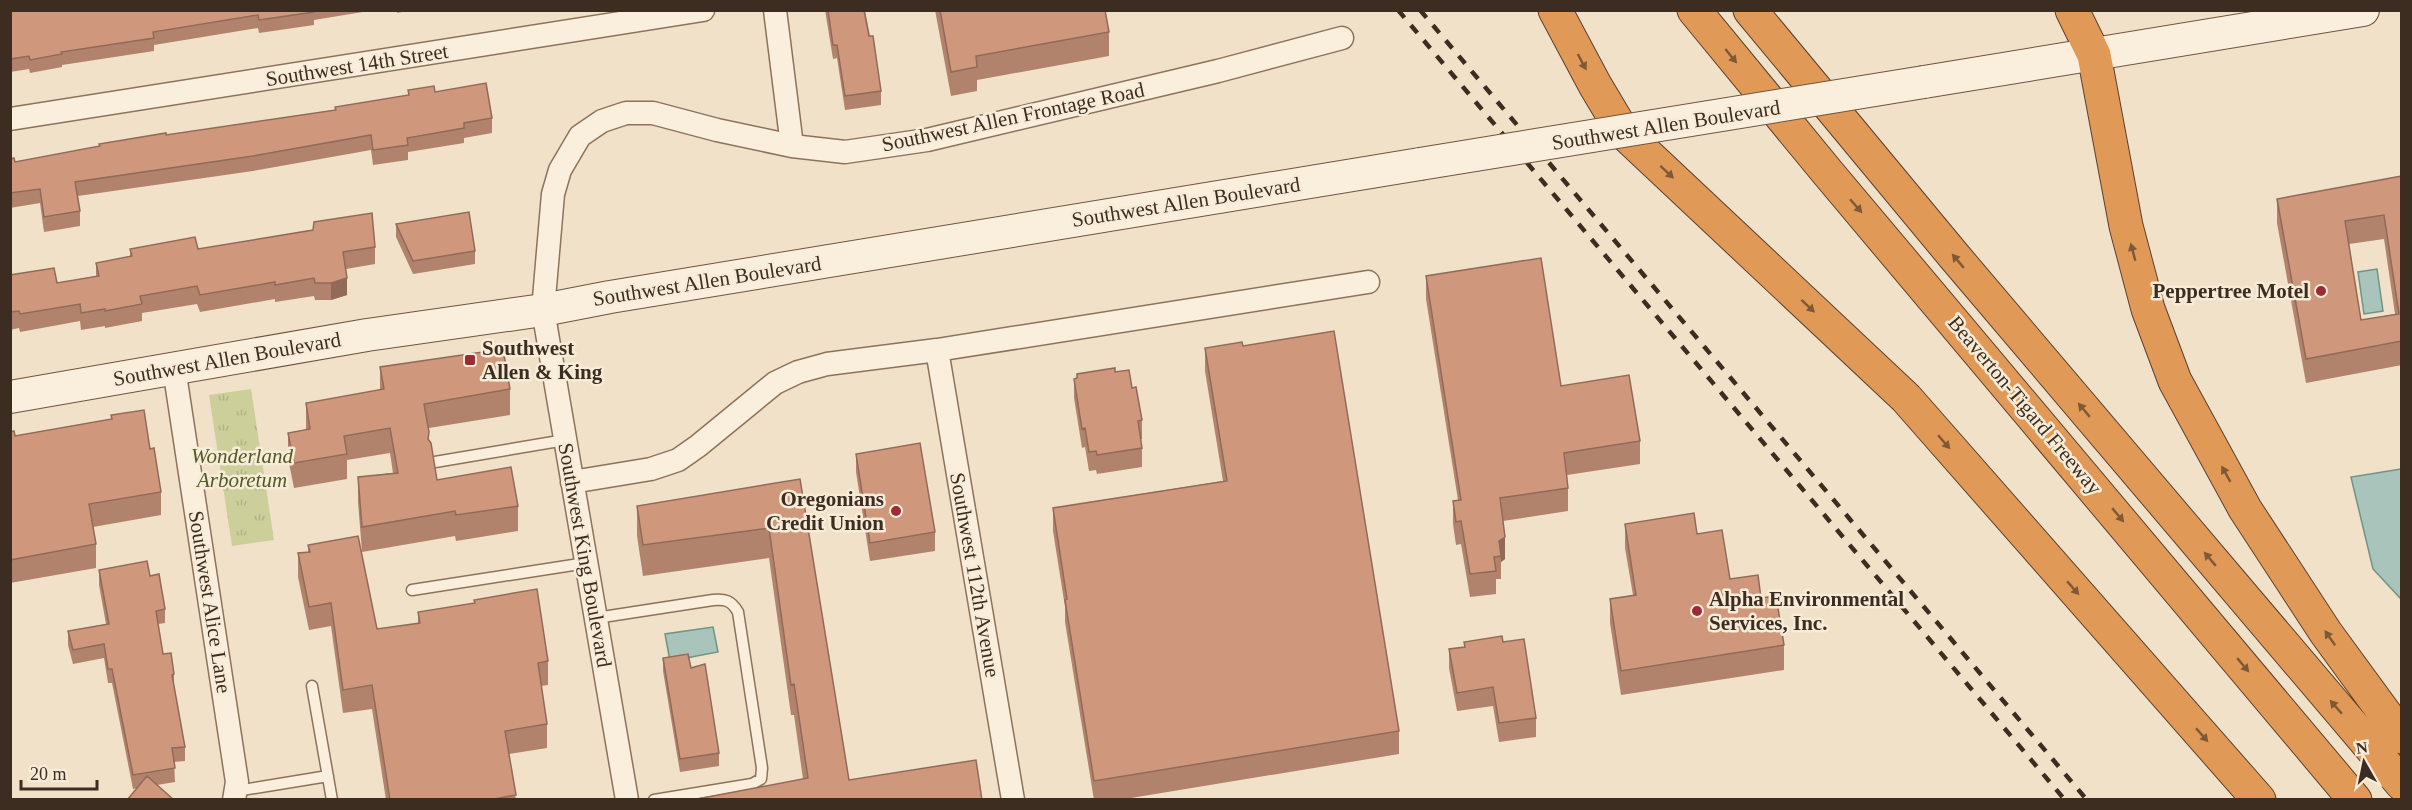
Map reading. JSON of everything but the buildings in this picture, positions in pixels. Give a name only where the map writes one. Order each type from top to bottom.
[{"type":"highway","points":[[1555,10],[1623,132],[1906,398],[2259,800]]},
{"type":"highway","name":"Beaverton-Tigard Freeway","points":[[1694,10],[1828,174],[1941,304],[2355,800]]},
{"type":"highway","name":"Beaverton-Tigard Freeway","points":[[1750,10],[2046,365],[2402,783]]},
{"type":"highway","points":[[2072,10],[2094,55],[2126,226],[2148,309],[2175,381],[2245,510],[2326,633],[2402,737]]},
{"type":"main road","name":"Southwest Allen Boulevard","points":[[10,397],[367,335],[543,310],[657,289],[2363,10]]},
{"type":"street","name":"Southwest 14th Street","points":[[10,119],[703,10]]},
{"type":"street","points":[[775,10],[792,146]]},
{"type":"street","name":"Southwest Allen Frontage Road","points":[[543,310],[553,194],[560,170],[580,136],[602,121],[626,113],[653,113],[792,146],[845,152],[927,140],[1342,38]]},
{"type":"street","points":[[572,482],[651,469],[678,460],[776,383],[798,372],[827,364],[937,350],[1368,282]]},
{"type":"street","name":"Southwest King Boulevard","points":[[543,310],[627,800]]},
{"type":"street","name":"Southwest 112th Avenue","points":[[937,350],[1013,800]]},
{"type":"street","name":"Southwest Alice Lane","points":[[174,368],[235,771],[235,795]]},
{"type":"lane","points":[[435,462],[565,440]]},
{"type":"lane","points":[[412,590],[586,563]]},
{"type":"lane","points":[[596,618],[725,599],[734,604],[738,612],[762,768],[761,779],[752,784],[654,800]]},
{"type":"lane","points":[[312,686],[332,800]]},
{"type":"lane","points":[[235,795],[328,776]]},
{"type":"green space","name":"Wonderland Arboretum","points":[[251,389],[274,540],[232,546],[209,395]]},
{"type":"water","points":[[2377,269],[2383,311],[2364,314],[2358,272]]},
{"type":"water","points":[[2402,469],[2401,599],[2373,569],[2351,477]]},
{"type":"water","points":[[713,627],[718,652],[670,661],[665,634]]},
{"type":"railway","points":[[1398,10],[2065,800]]},
{"type":"railway","points":[[1420,10],[2087,800]]},
{"type":"place","name":"Peppertree Motel","points":[[2321,291]]},
{"type":"place","name":"Southwest Allen & King","points":[[470,360]]},
{"type":"place","name":"Oregonians Credit Union","points":[[896,511]]},
{"type":"place","name":"Alpha Environmental Services, Inc.","points":[[1697,611]]}]
